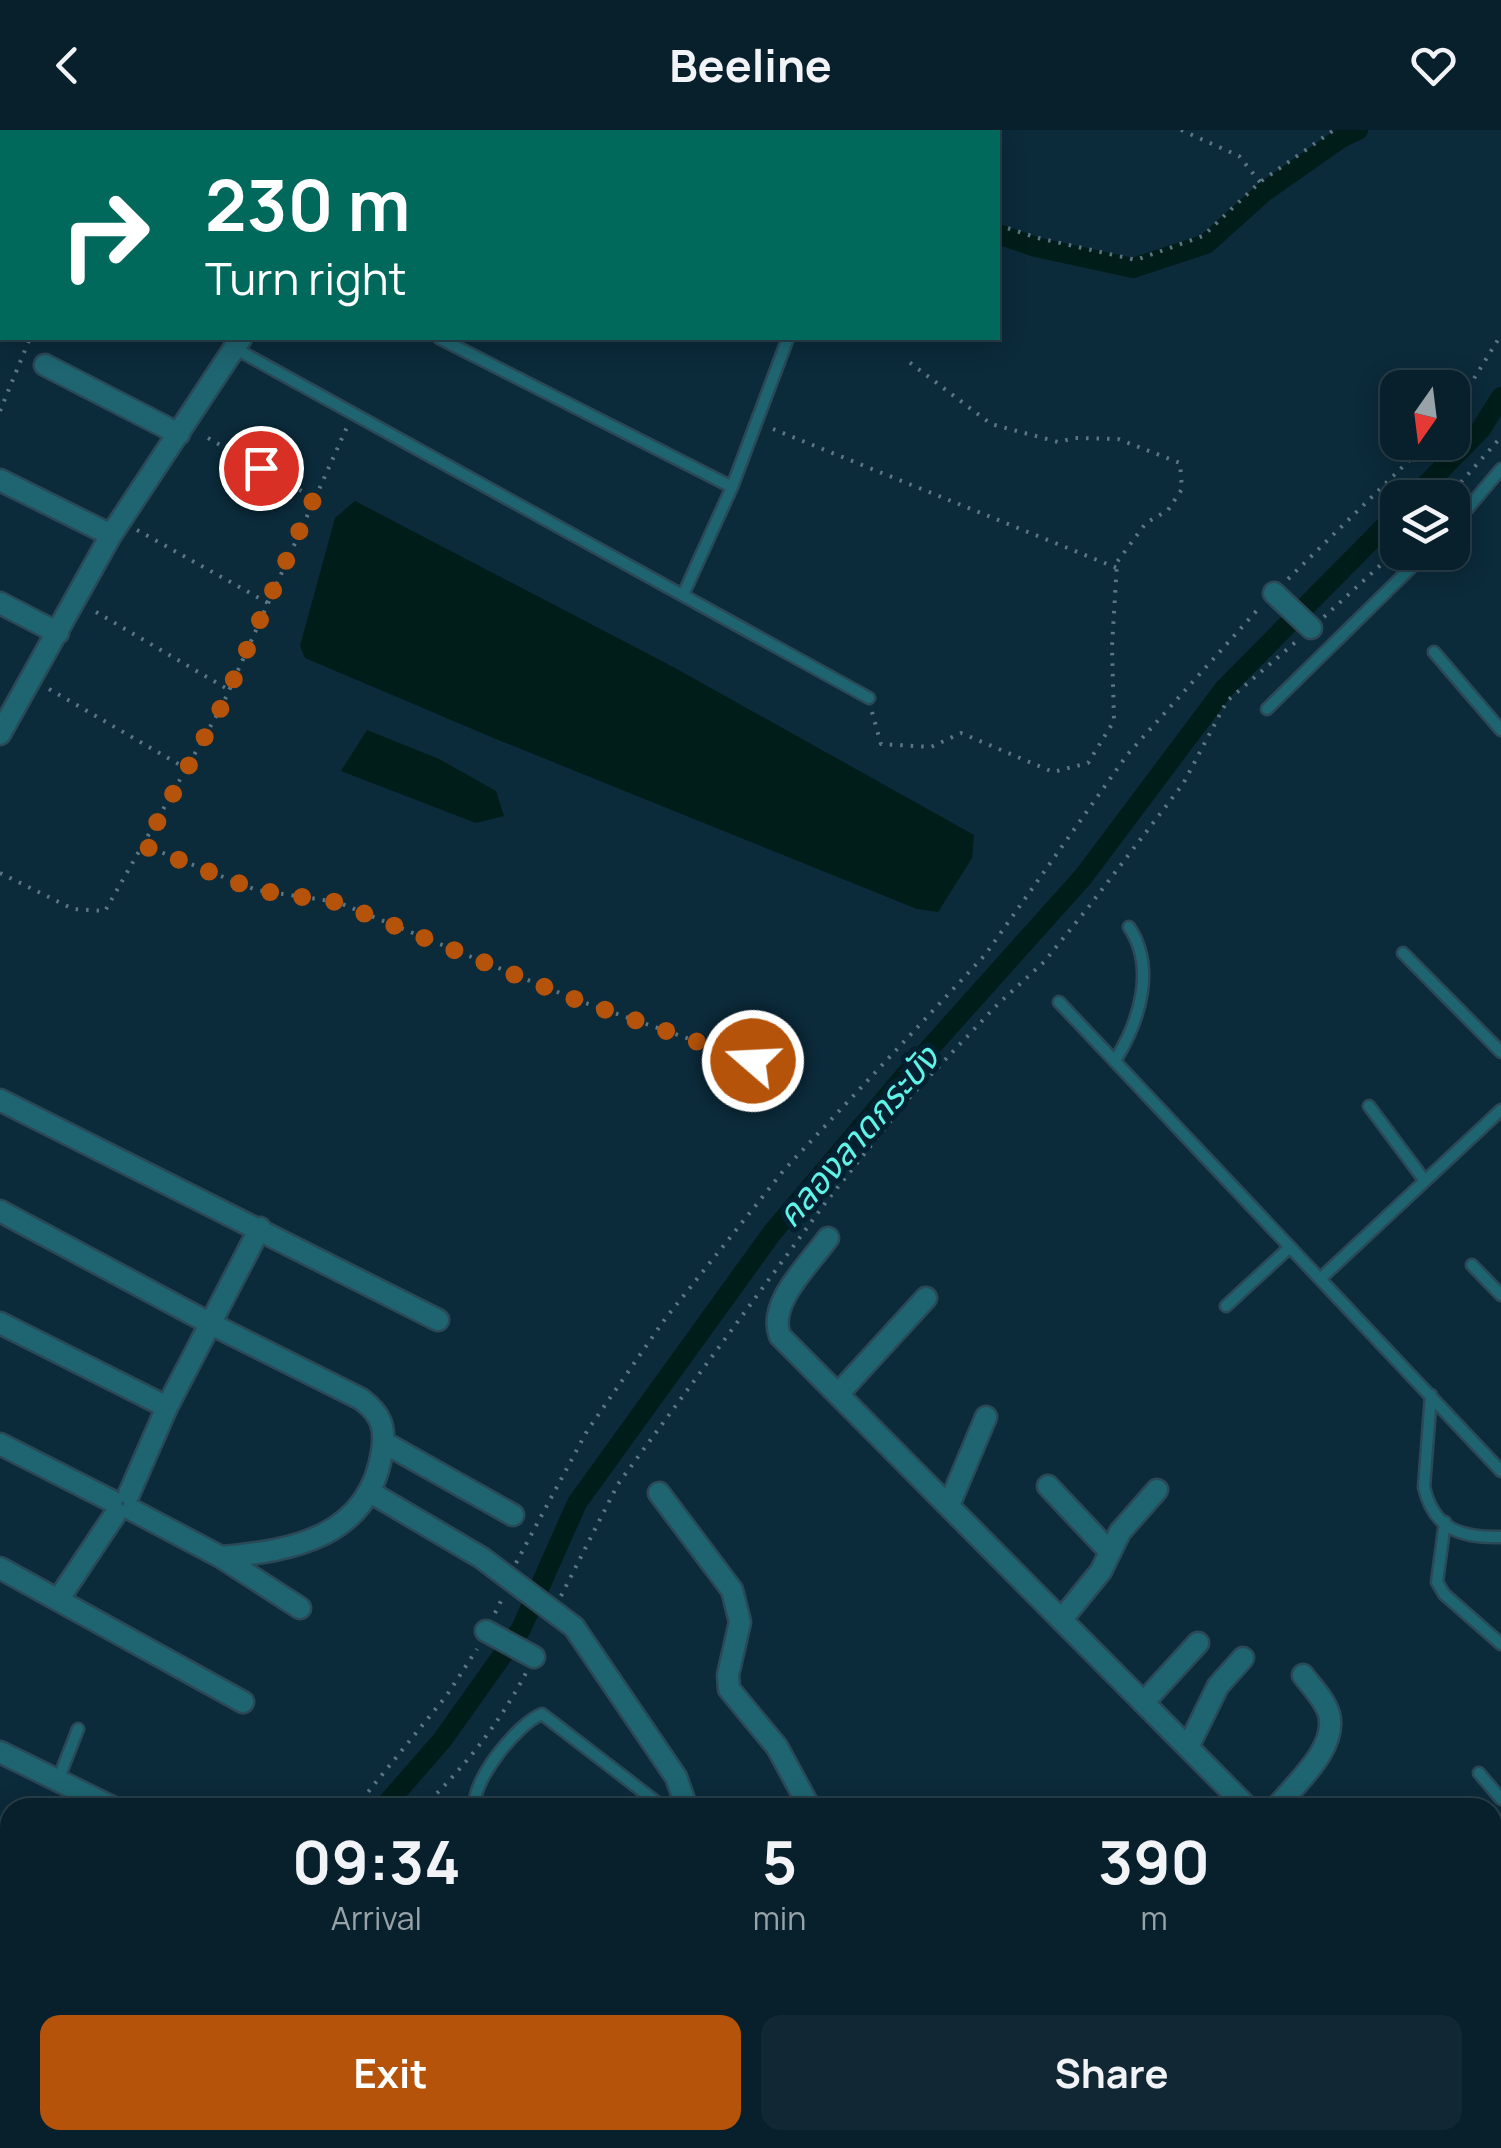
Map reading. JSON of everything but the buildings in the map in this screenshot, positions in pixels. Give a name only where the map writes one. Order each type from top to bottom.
[{"type":"street","points":[[2,724],[111,535],[238,343]]},
{"type":"street","points":[[45,365],[179,434]]},
{"type":"street","points":[[0,480],[111,535]]},
{"type":"street","points":[[1274,593],[1310,628]]},
{"type":"street","points":[[0,603],[58,632]]},
{"type":"street","points":[[0,1100],[438,1320]]},
{"type":"street","points":[[0,1211],[360,1399],[381,1418],[383,1442],[370,1492],[344,1523],[326,1535],[286,1548],[221,1557]]},
{"type":"street","points":[[58,1600],[122,1504],[208,1323],[260,1228]]},
{"type":"street","points":[[828,1238],[779,1307],[776,1325],[780,1336],[1238,1798]]},
{"type":"street","points":[[839,1394],[926,1298]]},
{"type":"street","points":[[0,1323],[167,1407]]},
{"type":"street","points":[[949,1505],[986,1417]]},
{"type":"street","points":[[383,1442],[513,1515]]},
{"type":"street","points":[[0,1444],[221,1557],[300,1608]]},
{"type":"street","points":[[1048,1486],[1110,1552]]},
{"type":"street","points":[[1062,1619],[1101,1572],[1131,1519],[1158,1490]]},
{"type":"street","points":[[370,1492],[482,1558],[574,1628],[676,1777],[683,1798]]},
{"type":"street","points":[[659,1493],[732,1590],[740,1622],[728,1689],[777,1747],[805,1798]]},
{"type":"street","points":[[0,1568],[243,1702]]},
{"type":"street","points":[[488,1633],[531,1656]]},
{"type":"street","points":[[1144,1702],[1198,1643]]},
{"type":"street","points":[[1188,1746],[1218,1686],[1243,1658]]},
{"type":"street","points":[[1284,1798],[1320,1753],[1330,1728],[1329,1714],[1303,1675]]},
{"type":"street","points":[[0,1752],[94,1798]]},
{"type":"lane","points":[[443,340],[732,487]]},
{"type":"lane","points":[[683,595],[732,487],[787,340]]},
{"type":"lane","points":[[238,343],[352,414],[868,698]]},
{"type":"lane","points":[[1470,506],[1501,469]]},
{"type":"lane","points":[[1267,709],[1409,570]]},
{"type":"lane","points":[[1434,652],[1501,730]]},
{"type":"lane","points":[[1116,1059],[1132,1033],[1140,998],[1142,955],[1128,926]]},
{"type":"lane","points":[[1403,953],[1501,1052]]},
{"type":"lane","points":[[1060,1002],[1501,1471]]},
{"type":"lane","points":[[1369,1106],[1425,1181]]},
{"type":"lane","points":[[1320,1279],[1501,1110]]},
{"type":"lane","points":[[1226,1306],[1290,1248]]},
{"type":"lane","points":[[1472,1265],[1501,1295]]},
{"type":"lane","points":[[1431,1395],[1424,1487],[1432,1510],[1456,1532],[1468,1537],[1501,1537]]},
{"type":"lane","points":[[1445,1522],[1437,1582],[1444,1594],[1501,1644]]},
{"type":"lane","points":[[474,1798],[501,1750],[534,1717],[542,1714],[582,1742],[647,1798]]},
{"type":"lane","points":[[58,1780],[78,1729]]},
{"type":"lane","points":[[1479,1773],[1499,1798]]},
{"type":"path","points":[[1181,130],[1238,156],[1260,182]]},
{"type":"path","points":[[1000,226],[1136,260],[1203,236],[1260,182],[1334,130]]},
{"type":"path","points":[[1470,385],[1501,334]]},
{"type":"path","points":[[0,411],[29,340]]},
{"type":"path","points":[[868,698],[881,744],[932,747],[961,732],[1052,772],[1088,763],[1114,721],[1112,646],[1118,562],[1146,523],[1168,510],[1182,489],[1180,463],[1118,439],[1075,438],[1058,442],[991,424],[909,362]]},
{"type":"path","points":[[0,873],[73,908],[105,911],[229,690],[352,414]]},
{"type":"path","points":[[773,429],[1117,568]]},
{"type":"path","points":[[1463,480],[1501,437]]},
{"type":"path","points":[[208,438],[314,498]]},
{"type":"path","points":[[514,1566],[587,1431],[665,1320],[784,1170],[985,955],[1127,755],[1274,593],[1410,460]]},
{"type":"path","points":[[134,528],[268,604]]},
{"type":"path","points":[[556,1607],[618,1484],[826,1202],[908,1099],[998,1004],[1044,962],[1088,909],[1183,784],[1227,701],[1280,658],[1380,565]]},
{"type":"path","points":[[96,612],[229,690]]},
{"type":"path","points":[[48,688],[187,769]]},
{"type":"path","points":[[144,846],[256,890],[336,902],[577,1000],[753,1061]]},
{"type":"path","points":[[363,1798],[447,1695],[488,1633],[508,1582]]},
{"type":"path","points":[[433,1798],[450,1782],[512,1699],[531,1656]]},
{"type":"shaded area","points":[[355,501],[675,668],[974,835],[972,858],[938,912],[917,909],[305,658],[300,646],[335,518]]},
{"type":"shaded area","points":[[367,730],[439,759],[496,791],[504,816],[476,823],[341,771]]},
{"type":"waterway","points":[[1000,235],[1036,247],[1133,268],[1206,244],[1264,192],[1358,130]]},
{"type":"waterway","name":"คลองลาดกระบัง","points":[[1431,480],[1481,429],[1501,397]]},
{"type":"waterway","name":"คลองลาดกระบัง","points":[[392,1798],[443,1739],[521,1629],[577,1503],[772,1233],[903,1078],[1083,877],[1224,689],[1380,531]]},
{"type":"route","points":[[261,468],[314,498],[222,706],[144,846],[256,890],[336,902],[577,1000],[753,1061]]}]
